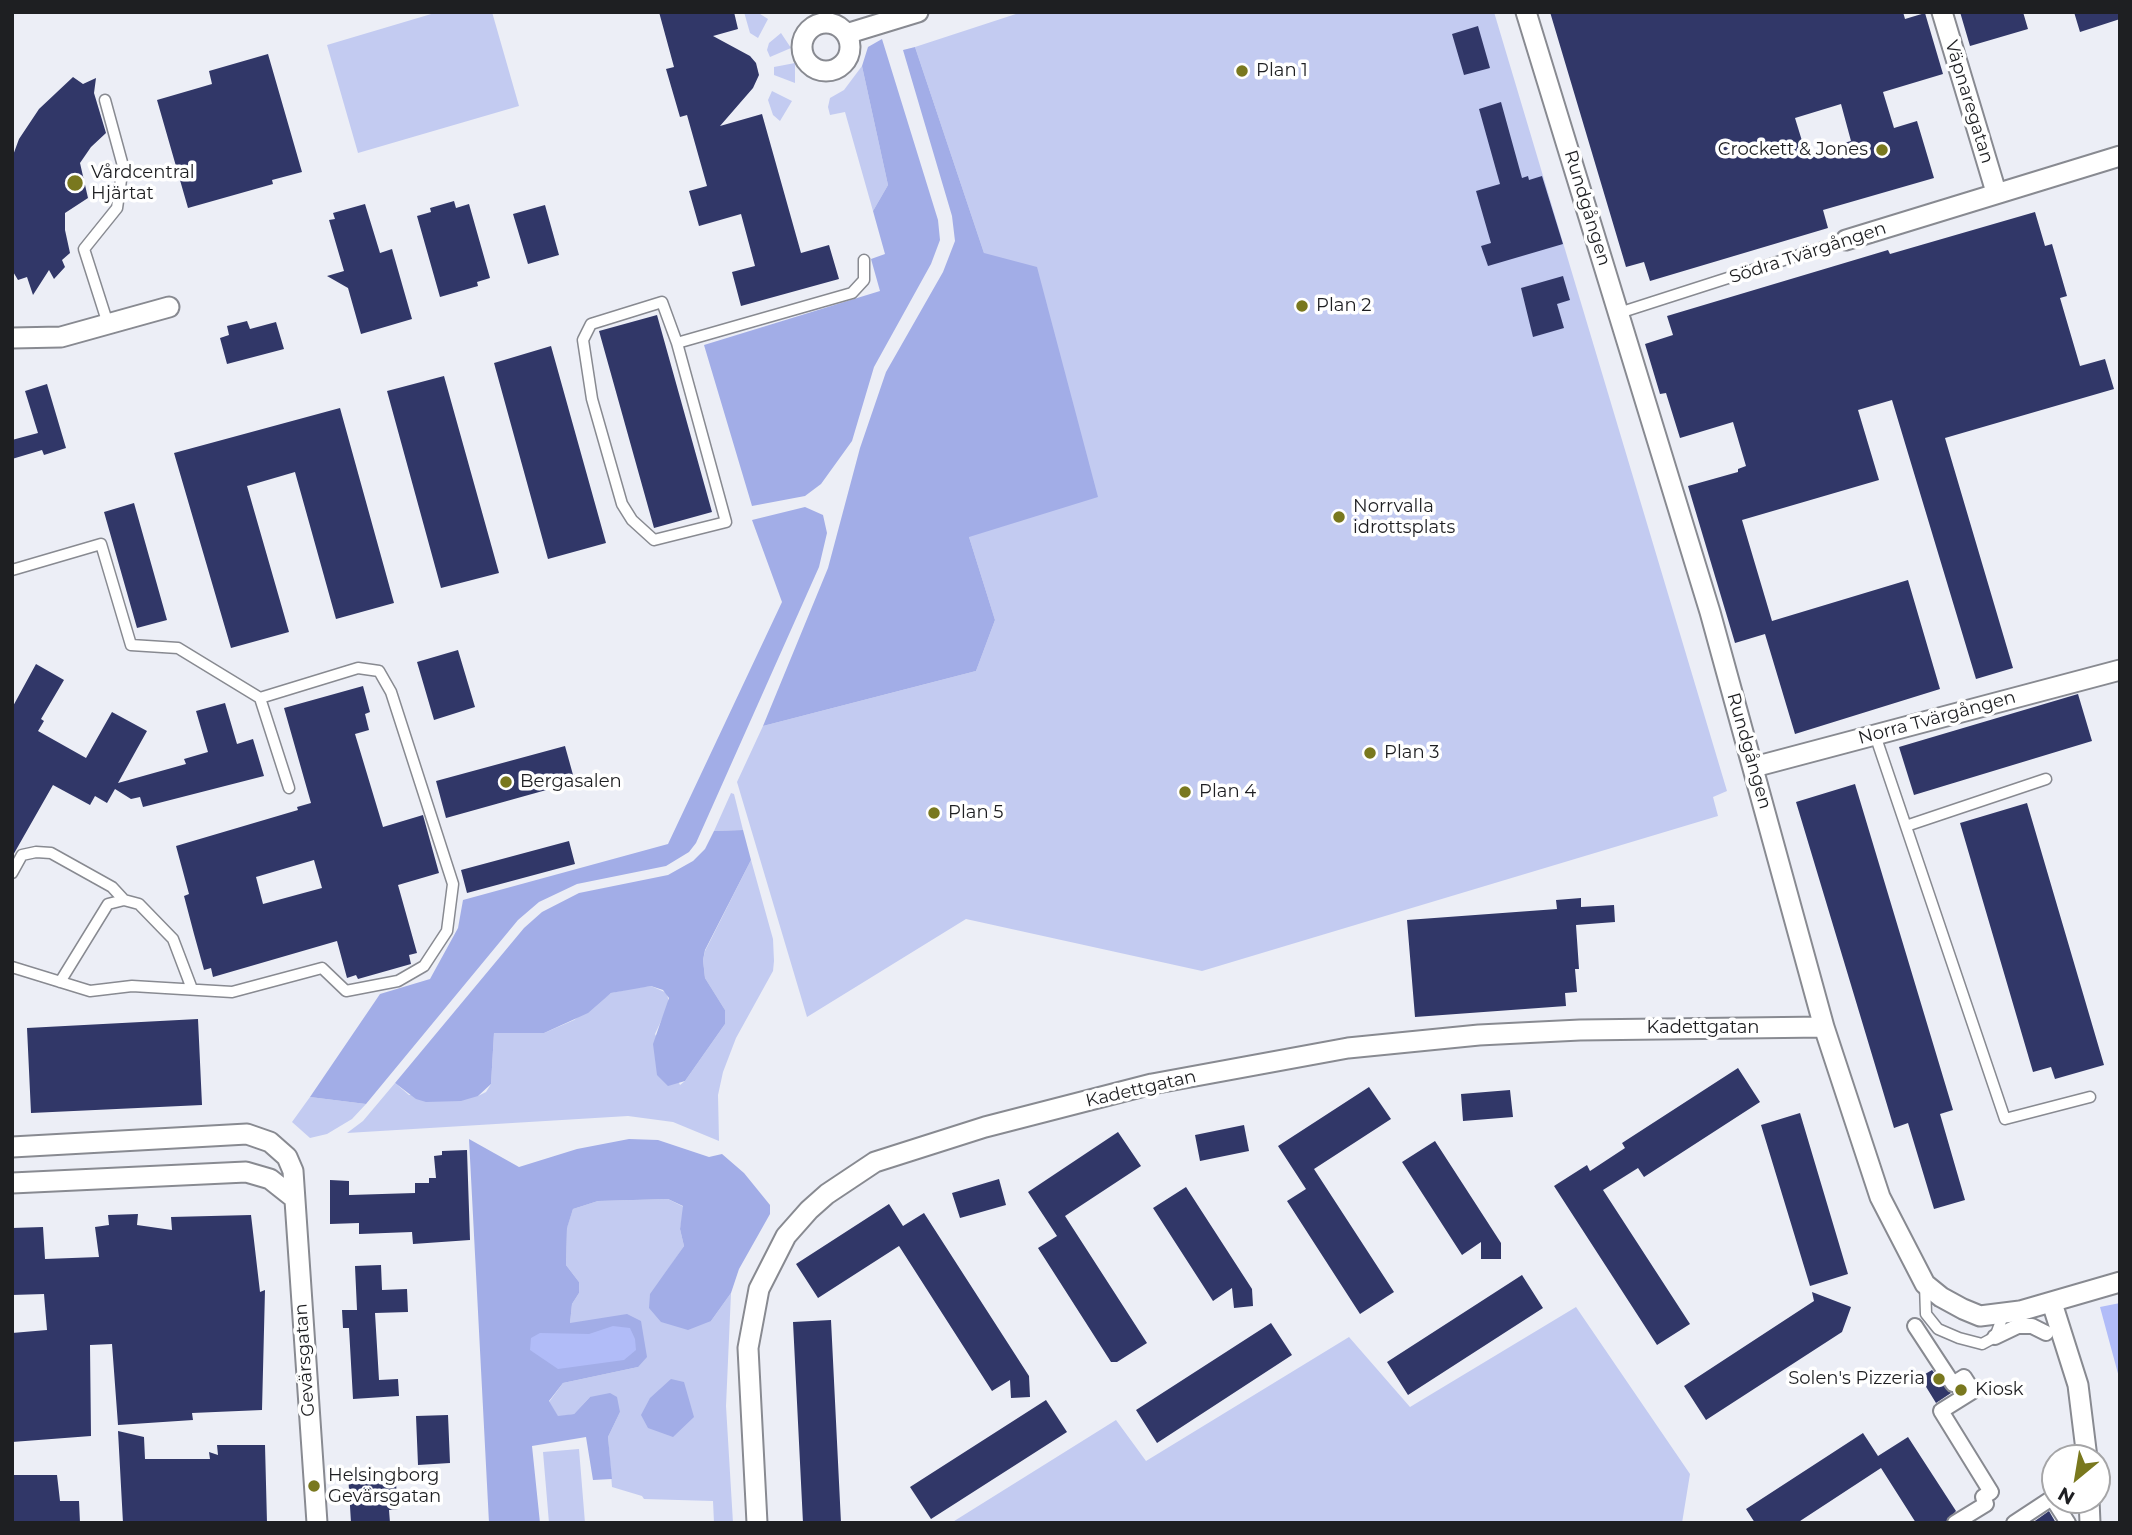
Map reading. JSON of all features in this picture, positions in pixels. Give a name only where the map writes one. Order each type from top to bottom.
[{"type":"street","points":[[846,34],[918,12]]},
{"type":"street","name":"Rundgången","points":[[1526,12],[1754,767],[1824,1027],[1881,1197],[1925,1284],[1963,1310],[1980,1315],[2004,1313],[2052,1303],[2120,1282]]},
{"type":"street","name":"Väpnaregatan","points":[[1942,12],[1996,192]]},
{"type":"street","points":[[1996,192],[2120,156]]},
{"type":"street","name":"Södra Tvärgången","points":[[1846,240],[1996,192]]},
{"type":"street","points":[[12,338],[61,337],[169,307]]},
{"type":"street","name":"Norra Tvärgången","points":[[1754,767],[2120,670]]},
{"type":"street","name":"Kadettgatan","points":[[757,1523],[748,1348],[759,1289],[786,1236],[809,1210],[827,1194],[875,1163],[985,1127],[1152,1084],[1348,1048],[1479,1035],[1555,1031],[1824,1027]]},
{"type":"street","name":"Gevärsgatan","points":[[12,1147],[247,1134],[270,1142],[287,1157],[293,1171],[317,1523]]},
{"type":"street","points":[[12,1183],[246,1172],[270,1179],[294,1198]]},
{"type":"street","points":[[2052,1303],[2078,1385],[2085,1444]]},
{"type":"street","points":[[1915,1326],[1953,1384],[1964,1377],[1973,1391],[1941,1411],[1991,1492],[1983,1497],[1986,1504],[1955,1523]]},
{"type":"street","points":[[1995,1337],[2018,1326],[2032,1326],[2046,1333]]},
{"type":"street","points":[[2014,1523],[2052,1498],[2068,1523]]},
{"type":"lane","points":[[104,100],[123,166],[117,208],[84,249],[108,325]]},
{"type":"lane","name":"Södra Tvärgången","points":[[1619,313],[1846,240]]},
{"type":"lane","points":[[677,343],[852,293],[864,280],[864,260]]},
{"type":"lane","points":[[662,302],[677,343],[726,522],[654,541],[632,520],[622,504],[592,399],[583,340],[591,324],[662,302]]},
{"type":"lane","points":[[12,570],[101,544],[131,645],[178,648],[260,698],[289,788]]},
{"type":"lane","points":[[12,967],[90,991],[132,986],[232,992],[322,968],[346,990],[398,981],[424,966],[447,931],[453,884],[391,692],[379,671],[358,668],[260,698]]},
{"type":"lane","points":[[1875,735],[2005,1119],[2090,1097]]},
{"type":"lane","points":[[1906,826],[2046,779]]},
{"type":"lane","points":[[12,873],[22,855],[51,853],[113,887],[124,900]]},
{"type":"lane","points":[[61,982],[108,904],[124,900],[139,904],[173,939],[192,989]]},
{"type":"lane","points":[[1925,1284],[1926,1314],[1938,1329],[1982,1344],[1995,1337],[2004,1313]]},
{"type":"shaded area","points":[[438,12],[492,12],[519,106],[358,153],[327,45]]},
{"type":"shaded area","points":[[744,12],[757,12],[768,19],[758,38],[750,33]]},
{"type":"shaded area","name":"Norrvalla idrottsplats","points":[[1022,12],[1494,12],[1727,791],[1713,797],[1718,816],[1202,971],[966,919],[807,1017],[737,782],[763,726],[976,671],[995,620],[969,537],[984,253],[915,47]]},
{"type":"shaded area","points":[[781,33],[791,48],[770,57],[767,50],[769,43]]},
{"type":"shaded area","points":[[882,39],[938,220],[940,240],[931,264],[874,367],[852,441],[821,484],[805,496],[752,506],[704,345],[880,291],[871,259],[885,254],[873,211],[888,185],[862,66],[868,47]]},
{"type":"shaded area","points":[[915,47],[984,253],[1037,267],[1098,497],[969,537],[995,620],[976,671],[763,726],[828,568],[860,448],[886,372],[943,272],[955,241],[952,216],[903,50]]},
{"type":"shaded area","points":[[795,63],[795,83],[774,75],[774,67]]},
{"type":"shaded area","points":[[862,66],[888,185],[873,211],[845,112],[830,115],[828,107],[830,98],[844,90]]},
{"type":"shaded area","points":[[772,91],[792,101],[780,121],[773,115],[768,100]]},
{"type":"shaded area","points":[[805,507],[823,515],[827,533],[819,567],[696,843],[689,852],[666,866],[577,884],[539,902],[518,920],[366,1104],[310,1097],[380,994],[430,979],[458,928],[463,900],[668,844],[782,602],[752,520]]},
{"type":"shaded area","points":[[731,793],[734,794],[743,830],[714,831]]},
{"type":"shaded area","points":[[743,830],[751,860],[705,950],[703,960],[705,978],[725,1010],[725,1024],[685,1081],[668,1086],[657,1075],[653,1044],[669,998],[663,990],[651,986],[611,993],[588,1013],[544,1033],[494,1033],[491,1084],[478,1096],[461,1101],[426,1102],[416,1099],[395,1083],[524,928],[542,912],[579,893],[668,875],[693,861],[705,849],[714,831]]},
{"type":"shaded area","points":[[751,860],[773,939],[773,971],[736,1038],[723,1072],[718,1095],[719,1141],[673,1122],[628,1116],[347,1133],[363,1121],[395,1083],[409,1095],[478,1096],[486,1092],[491,1084],[494,1033],[544,1033],[574,1020],[611,993],[634,988],[651,986],[667,993],[669,1004],[655,1034],[680,1085],[725,1024],[725,1010],[705,978],[703,960]]},
{"type":"shaded area","points":[[310,1097],[366,1104],[352,1119],[327,1134],[310,1138],[292,1122]]},
{"type":"shaded area","points":[[469,1139],[519,1167],[577,1149],[629,1139],[658,1140],[709,1157],[722,1154],[744,1173],[770,1205],[770,1214],[739,1269],[731,1293],[711,1321],[688,1330],[661,1322],[649,1308],[650,1294],[684,1246],[680,1229],[683,1206],[668,1199],[598,1201],[573,1209],[567,1228],[566,1265],[579,1282],[579,1293],[572,1304],[570,1323],[627,1314],[641,1321],[647,1357],[638,1367],[563,1383],[549,1401],[558,1416],[574,1414],[590,1397],[610,1393],[617,1397],[620,1412],[608,1437],[612,1479],[593,1480],[586,1437],[532,1446],[540,1523],[489,1523]]},
{"type":"shaded area","points":[[668,1199],[684,1207],[680,1229],[684,1246],[669,1268],[711,1321],[731,1293],[726,1406],[733,1523],[714,1523],[713,1501],[644,1499],[642,1496],[612,1487],[608,1437],[620,1412],[590,1397],[574,1414],[558,1417],[549,1402],[563,1383],[638,1367],[570,1323],[572,1304],[579,1293],[579,1282],[566,1265],[567,1227],[573,1209],[598,1201]]},
{"type":"shaded area","points":[[2120,1303],[2120,1381],[2100,1307]]},
{"type":"shaded area","points":[[1576,1307],[1690,1474],[1682,1523],[951,1523],[1116,1420],[1146,1461],[1349,1337],[1410,1407]]},
{"type":"shaded area","points":[[613,1326],[630,1328],[635,1339],[636,1350],[624,1360],[558,1369],[530,1350],[531,1338],[540,1333],[589,1334]]},
{"type":"shaded area","points":[[671,1379],[684,1382],[694,1417],[673,1437],[648,1428],[641,1415],[650,1398]]},
{"type":"shaded area","points":[[579,1449],[585,1523],[549,1523],[543,1452]]},
{"type":"building","points":[[659,12],[734,12],[738,29],[713,36],[750,56],[756,63],[759,75],[753,88],[720,126],[762,114],[801,253],[829,245],[839,279],[741,306],[732,272],[755,266],[741,214],[699,226],[689,191],[707,186],[687,115],[680,117],[666,69],[674,67]]},
{"type":"building","points":[[1550,12],[1903,12],[1905,19],[1925,13],[1943,74],[1883,92],[1894,128],[1917,121],[1934,178],[1823,210],[1828,228],[1650,281],[1644,262],[1626,267]],"holes":[[[1841,104],[1851,141],[1806,154],[1795,118]]]},
{"type":"building","points":[[1960,12],[2023,12],[2028,29],[1970,46]]},
{"type":"building","points":[[2074,12],[2120,12],[2120,19],[2080,32]]},
{"type":"building","points":[[1478,26],[1490,68],[1464,75],[1452,34]]},
{"type":"building","points":[[268,54],[302,172],[272,180],[273,184],[188,208],[157,100],[212,84],[209,71]]},
{"type":"building","points":[[73,77],[83,84],[96,78],[94,93],[106,133],[91,147],[80,163],[88,198],[65,213],[65,230],[70,253],[62,260],[65,267],[54,279],[49,270],[33,295],[27,277],[18,280],[12,270],[12,158],[19,139],[39,109]]},
{"type":"building","points":[[1501,102],[1522,178],[1528,176],[1529,180],[1542,176],[1563,244],[1488,266],[1481,246],[1491,243],[1476,191],[1500,184],[1479,109]]},
{"type":"building","points":[[454,201],[456,208],[469,204],[490,278],[477,282],[478,286],[440,297],[417,216],[431,212],[430,208]]},
{"type":"building","points":[[365,204],[380,253],[392,249],[412,319],[361,334],[348,288],[327,276],[344,271],[329,220],[335,219],[333,213]]},
{"type":"building","points":[[545,205],[559,255],[528,264],[513,214]]},
{"type":"building","points":[[2035,212],[2045,246],[2052,244],[2067,296],[2060,298],[2080,366],[2105,359],[2114,389],[1945,438],[2013,668],[1976,679],[1892,400],[1858,410],[1879,480],[1742,520],[1772,621],[1908,580],[1940,689],[1795,734],[1765,634],[1735,643],[1688,486],[1738,472],[1738,469],[1746,466],[1733,422],[1680,438],[1666,393],[1660,394],[1645,344],[1673,335],[1667,316],[1888,250],[1890,254]]},
{"type":"building","points":[[1563,276],[1570,300],[1557,304],[1564,328],[1533,337],[1521,288]]},
{"type":"building","points":[[657,315],[712,512],[654,528],[599,331]]},
{"type":"building","points":[[247,321],[250,329],[276,322],[284,349],[227,364],[220,338],[229,335],[227,326]]},
{"type":"building","points":[[551,346],[606,543],[548,559],[494,363]]},
{"type":"building","points":[[444,376],[499,573],[441,588],[387,391]]},
{"type":"building","points":[[47,384],[66,448],[44,455],[42,450],[12,459],[12,440],[38,433],[25,391]]},
{"type":"building","points":[[340,408],[394,603],[336,619],[295,472],[247,486],[289,632],[231,648],[174,453]]},
{"type":"building","points":[[134,503],[167,620],[137,628],[104,512]]},
{"type":"building","points":[[458,650],[475,707],[434,720],[417,662]]},
{"type":"building","points":[[36,664],[64,680],[41,719],[44,721],[38,731],[86,758],[112,712],[147,731],[118,783],[186,764],[184,759],[208,752],[196,711],[225,703],[237,744],[253,739],[264,776],[143,807],[140,797],[131,799],[115,789],[107,803],[95,796],[90,805],[53,785],[12,857],[12,708]]},
{"type":"building","points":[[363,686],[370,712],[365,714],[369,730],[355,734],[383,827],[423,815],[439,873],[398,885],[417,953],[409,955],[411,964],[358,979],[356,975],[347,978],[337,941],[213,977],[211,968],[204,970],[184,896],[189,894],[176,846],[298,810],[297,807],[311,803],[284,708]],"holes":[[[314,860],[322,888],[263,904],[256,877]]]},
{"type":"building","points":[[2078,694],[2092,741],[1914,795],[1899,747]]},
{"type":"building","name":"Bergasalen","points":[[565,746],[575,782],[446,818],[436,781]]},
{"type":"building","points":[[1855,784],[1953,1110],[1940,1114],[1965,1200],[1934,1209],[1908,1123],[1894,1128],[1796,802]]},
{"type":"building","points":[[2027,803],[2104,1065],[2055,1079],[2051,1067],[2033,1072],[1960,823]]},
{"type":"building","points":[[569,841],[575,864],[467,893],[461,870]]},
{"type":"building","points":[[1581,898],[1581,907],[1614,905],[1615,922],[1576,925],[1579,969],[1575,969],[1577,992],[1565,993],[1566,1006],[1415,1017],[1407,920],[1557,909],[1556,900]]},
{"type":"building","points":[[198,1019],[202,1105],[31,1113],[27,1028]]},
{"type":"building","points":[[1738,1068],[1760,1102],[1644,1177],[1638,1168],[1603,1190],[1690,1324],[1657,1345],[1554,1186],[1587,1165],[1590,1171],[1625,1148],[1622,1143]]},
{"type":"building","points":[[1369,1087],[1391,1119],[1314,1169],[1394,1292],[1360,1314],[1287,1201],[1306,1189],[1278,1146]]},
{"type":"building","points":[[1510,1090],[1513,1117],[1463,1121],[1461,1094]]},
{"type":"building","points":[[1800,1113],[1848,1274],[1810,1286],[1761,1125]]},
{"type":"building","points":[[1244,1125],[1249,1151],[1200,1161],[1195,1135]]},
{"type":"building","points":[[1118,1132],[1141,1166],[1065,1216],[1147,1343],[1117,1362],[1111,1362],[1038,1248],[1057,1236],[1028,1192]]},
{"type":"building","points":[[1435,1141],[1501,1243],[1501,1259],[1481,1259],[1481,1242],[1462,1255],[1402,1162]]},
{"type":"building","points":[[467,1150],[470,1240],[413,1244],[412,1232],[359,1234],[359,1223],[330,1224],[330,1180],[349,1181],[349,1195],[415,1193],[415,1183],[429,1183],[429,1178],[436,1178],[434,1156],[442,1155],[442,1151]]},
{"type":"building","points":[[999,1179],[1006,1205],[960,1218],[952,1193]]},
{"type":"building","points":[[1186,1187],[1252,1289],[1253,1306],[1234,1308],[1232,1288],[1213,1301],[1153,1208]]},
{"type":"building","points":[[889,1204],[903,1226],[924,1213],[1029,1376],[1030,1397],[1011,1398],[1010,1380],[992,1391],[899,1246],[818,1298],[796,1264]]},
{"type":"building","points":[[138,1214],[137,1225],[172,1230],[171,1217],[251,1215],[260,1292],[265,1290],[262,1410],[192,1413],[193,1420],[118,1425],[112,1344],[90,1345],[91,1436],[12,1442],[12,1333],[47,1330],[44,1294],[12,1295],[12,1228],[43,1227],[45,1259],[99,1257],[95,1227],[109,1225],[108,1215]]},
{"type":"building","points":[[381,1265],[382,1290],[407,1289],[408,1312],[375,1313],[379,1380],[398,1379],[399,1396],[353,1399],[349,1328],[343,1328],[342,1310],[357,1310],[355,1266]]},
{"type":"building","points":[[1522,1275],[1543,1308],[1408,1395],[1387,1362]]},
{"type":"building","points":[[1812,1292],[1851,1307],[1842,1332],[1706,1420],[1684,1386],[1814,1301]]},
{"type":"building","points":[[831,1320],[841,1523],[803,1523],[793,1322]]},
{"type":"building","points":[[1271,1323],[1292,1355],[1157,1443],[1136,1410]]},
{"type":"building","points":[[1932,1370],[1951,1393],[1936,1403],[1920,1377]]},
{"type":"building","points":[[1046,1400],[1067,1432],[931,1519],[910,1487]]},
{"type":"building","points":[[448,1415],[450,1463],[418,1465],[416,1416]]},
{"type":"building","points":[[118,1431],[144,1437],[145,1459],[210,1459],[209,1452],[218,1455],[217,1445],[265,1445],[267,1523],[123,1523]]},
{"type":"building","points":[[1863,1433],[1878,1456],[1908,1437],[1956,1511],[1945,1523],[1916,1523],[1881,1468],[1797,1523],[1755,1523],[1746,1509]]},
{"type":"building","points":[[395,1470],[398,1509],[389,1510],[390,1523],[351,1523],[348,1473]]},
{"type":"building","points":[[12,1475],[57,1475],[60,1501],[79,1501],[80,1523],[12,1523]]},
{"type":"building","points":[[2045,1514],[2051,1514],[2056,1523],[2032,1523]]},
{"type":"place","name":"Plan 1","points":[[1242,71]]},
{"type":"place","name":"Crockett & Jones","points":[[1882,150]]},
{"type":"place","name":"Vårdcentral Hjärtat","points":[[75,183]]},
{"type":"place","name":"Plan 2","points":[[1302,306]]},
{"type":"place","name":"Norrvalla idrottsplats","points":[[1339,517]]},
{"type":"place","name":"Plan 3","points":[[1370,753]]},
{"type":"place","name":"Bergasalen","points":[[506,782]]},
{"type":"place","name":"Plan 4","points":[[1185,792]]},
{"type":"place","name":"Plan 5","points":[[934,813]]},
{"type":"place","name":"Solen's Pizzeria","points":[[1939,1379]]},
{"type":"place","name":"Kiosk","points":[[1961,1390]]},
{"type":"place","name":"Helsingborg Gevärsgatan","points":[[314,1486]]}]
